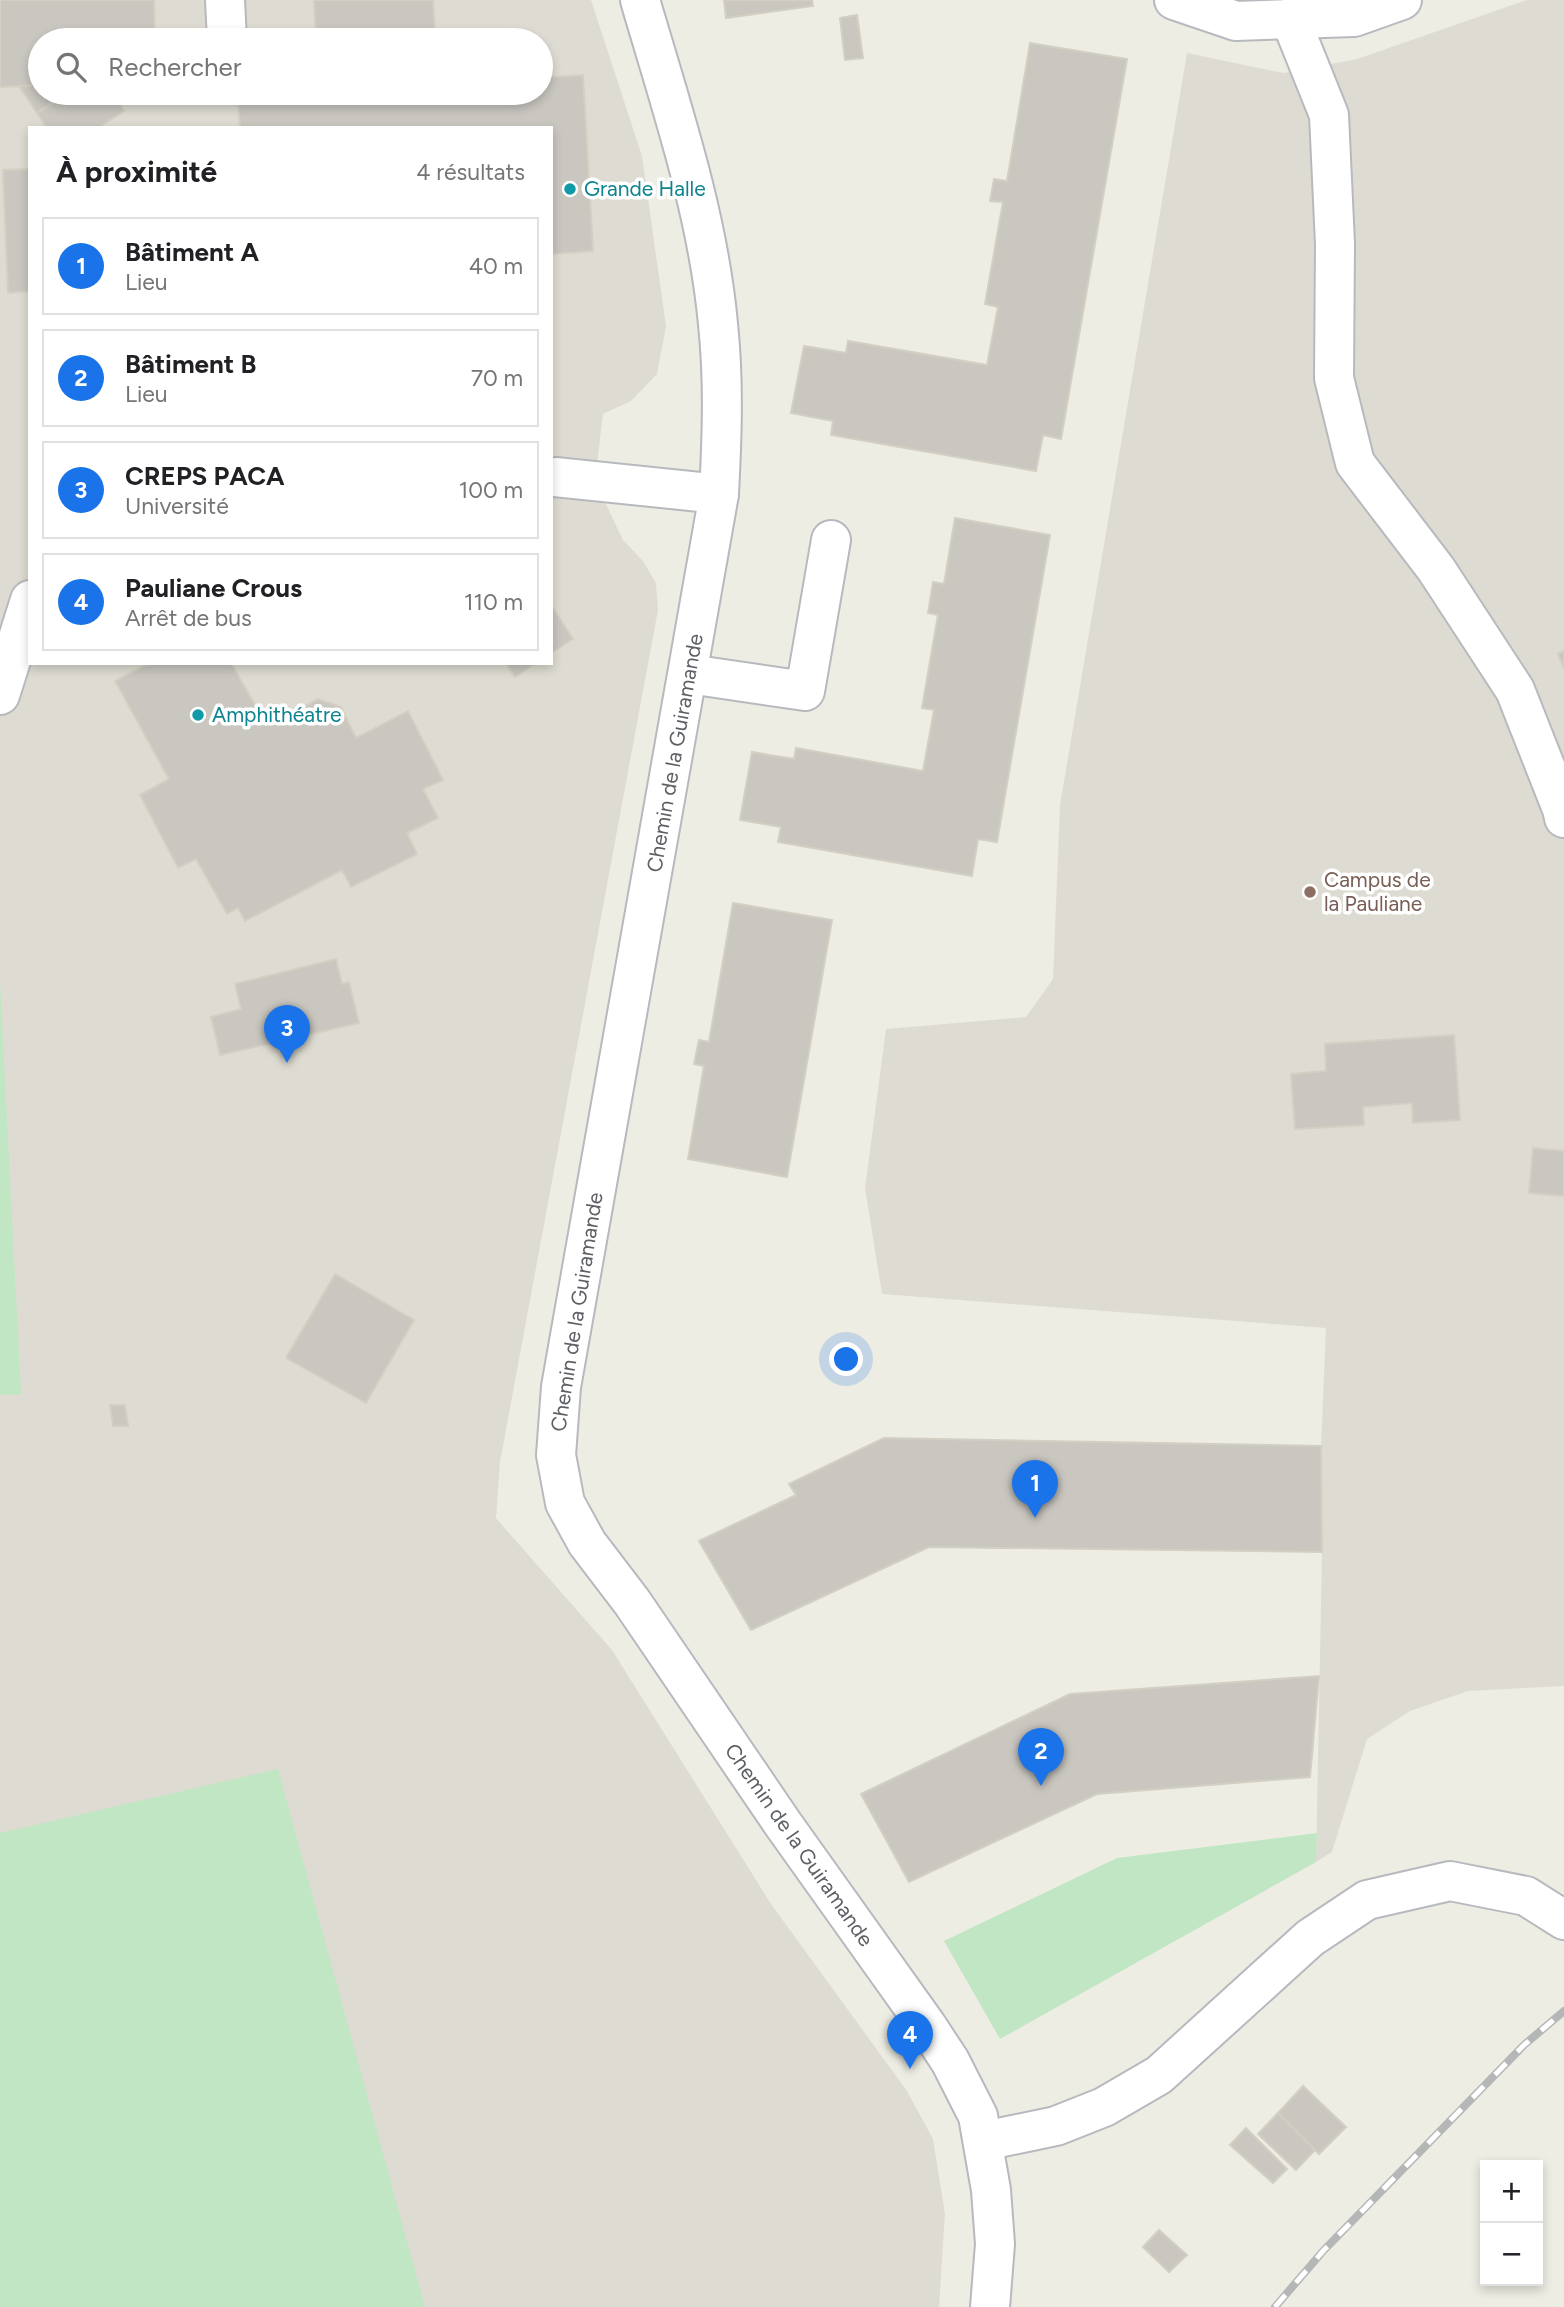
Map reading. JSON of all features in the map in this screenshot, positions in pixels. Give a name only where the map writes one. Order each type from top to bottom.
[{"type":"street","points":[[225,0],[226,28]]},
{"type":"street","name":"Chemin de la Guiramande","points":[[640,0],[691,174],[718,323],[723,410],[719,494],[561,1387],[556,1455],[565,1503],[587,1543],[632,1602],[783,1825],[950,2061],[978,2116],[984,2141],[995,2244],[990,2307]]},
{"type":"street","points":[[1174,0],[1237,21],[1354,17],[1402,0]]},
{"type":"street","points":[[1290,18],[1329,115],[1335,244],[1334,378],[1355,463],[1436,569],[1515,690],[1564,818]]},
{"type":"street","points":[[555,477],[719,494]]},
{"type":"street","points":[[689,674],[805,691],[831,540]]},
{"type":"street","points":[[0,695],[28,606]]},
{"type":"street","points":[[984,2141],[1056,2126],[1104,2107],[1159,2075],[1310,1938],[1367,1899],[1450,1881],[1526,1896],[1564,1920]]},
{"type":"shaded area","points":[[0,0],[591,0],[642,156],[666,326],[657,374],[631,401],[603,414],[595,481],[623,540],[643,561],[656,583],[658,610],[500,1462],[496,1518],[612,1650],[771,1904],[907,2091],[933,2139],[945,2214],[939,2307],[0,2307]]},
{"type":"shaded area","name":"Campus de la Pauliane","points":[[1527,0],[1564,0],[1564,1686],[1468,1691],[1410,1711],[1367,1739],[1332,1852],[1316,1862],[1322,1552],[1321,1446],[1326,1328],[882,1294],[865,1188],[886,1029],[1026,1017],[1053,979],[1060,805],[1187,53],[1283,73],[1357,59]]},
{"type":"green space","points":[[0,982],[21,1394],[0,1395]]},
{"type":"green space","points":[[278,1769],[425,2307],[0,2307],[0,1833]]},
{"type":"green space","points":[[1317,1833],[1316,1862],[1000,2039],[944,1941],[1117,1858]]},
{"type":"building","points":[[0,0],[154,0],[155,28],[28,28],[28,86],[0,87]]},
{"type":"building","points":[[314,0],[433,0],[435,28],[315,28]]},
{"type":"building","points":[[724,0],[812,0],[813,6],[726,18]]},
{"type":"building","points":[[857,15],[863,58],[845,60],[840,18]]},
{"type":"building","points":[[1030,43],[1127,59],[1061,439],[1043,435],[1036,471],[831,435],[833,421],[791,413],[804,346],[846,353],[848,341],[987,365],[998,307],[985,304],[1003,202],[990,201],[994,179],[1007,181]]},
{"type":"building","name":"Grande Halle","points":[[583,75],[593,251],[553,254],[553,126],[240,126],[239,105],[553,105],[553,77]]},
{"type":"building","points":[[19,86],[28,86],[28,100]]},
{"type":"building","points":[[32,105],[50,105],[37,113]]},
{"type":"building","points":[[50,105],[120,105],[124,111],[101,126],[46,126],[37,113]]},
{"type":"building","points":[[28,169],[28,291],[8,293],[3,170]]},
{"type":"building","points":[[955,518],[1050,535],[997,842],[978,839],[972,876],[778,842],[781,827],[740,820],[752,752],[794,759],[796,748],[923,771],[934,710],[922,708],[938,615],[928,613],[933,582],[944,584]]},
{"type":"building","points":[[553,608],[573,639],[553,652]]},
{"type":"building","points":[[1564,651],[1564,668],[1558,654]]},
{"type":"building","points":[[146,665],[232,665],[255,705],[285,717],[318,699],[341,707],[356,738],[408,711],[443,780],[423,789],[438,818],[407,833],[417,854],[351,887],[342,870],[245,921],[238,908],[227,914],[196,859],[178,868],[140,795],[169,779],[115,681]]},
{"type":"building","points":[[507,665],[533,665],[515,677]]},
{"type":"building","points":[[733,903],[832,920],[787,1177],[688,1159],[704,1066],[694,1064],[699,1040],[709,1042]]},
{"type":"building","points":[[336,959],[342,984],[349,982],[359,1023],[220,1055],[211,1017],[241,1009],[235,984]]},
{"type":"building","points":[[1454,1035],[1460,1120],[1413,1123],[1412,1103],[1363,1107],[1364,1125],[1295,1129],[1291,1074],[1326,1071],[1325,1044]]},
{"type":"building","points":[[1533,1148],[1564,1151],[1564,1196],[1529,1193]]},
{"type":"building","points":[[335,1274],[414,1320],[366,1403],[286,1358]]},
{"type":"building","points":[[110,1405],[125,1405],[128,1426],[113,1426]]},
{"type":"building","points":[[884,1438],[1321,1446],[1322,1552],[929,1547],[751,1630],[699,1541],[796,1495],[789,1484]]},
{"type":"building","points":[[1319,1676],[1310,1777],[1097,1794],[909,1882],[861,1794],[1070,1694]]},
{"type":"building","points":[[1303,2086],[1346,2127],[1319,2154],[1278,2113]]},
{"type":"building","points":[[1278,2113],[1315,2150],[1296,2170],[1258,2134]]},
{"type":"building","points":[[1246,2128],[1287,2169],[1273,2183],[1230,2145]]},
{"type":"building","points":[[1159,2230],[1187,2255],[1169,2272],[1143,2247]]},
{"type":"railway","points":[[1275,2307],[1324,2250],[1524,2045],[1564,2011]]},
{"type":"place","name":"Grande Halle","points":[[570,189]]},
{"type":"place","name":"Amphithéatre","points":[[198,715]]},
{"type":"place","name":"Campus de la Pauliane","points":[[1310,892]]},
{"type":"place","name":"CREPS PACA","points":[[287,1063]]},
{"type":"place","name":"Bâtiment A","points":[[1035,1518]]},
{"type":"place","name":"Bâtiment B","points":[[1041,1786]]},
{"type":"place","name":"Pauliane Crous","points":[[910,2069]]}]
